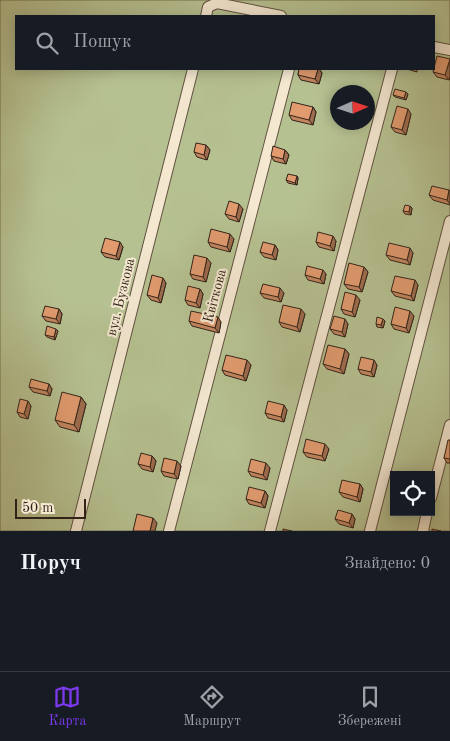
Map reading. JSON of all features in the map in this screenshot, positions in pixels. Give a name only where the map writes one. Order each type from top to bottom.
[{"type":"street","points":[[207,12],[220,3],[276,15]]},
{"type":"street","points":[[435,47],[450,50]]},
{"type":"street","name":"вул. Бузкова","points":[[76,531],[193,70]]},
{"type":"street","name":"Квіткова","points":[[169,531],[288,70]]},
{"type":"street","points":[[270,531],[392,70]]},
{"type":"street","points":[[370,531],[450,221]]},
{"type":"street","points":[[435,483],[450,425]]},
{"type":"street","points":[[423,531],[427,516]]},
{"type":"green space","points":[[0,0],[450,0],[450,531],[0,531]]},
{"type":"building","points":[[437,56],[450,59],[445,75],[433,72]]},
{"type":"building","points":[[299,70],[318,70],[315,79],[298,75]]},
{"type":"building","points":[[395,89],[406,92],[404,98],[393,95]]},
{"type":"building","points":[[292,102],[313,107],[309,120],[289,115]]},
{"type":"building","points":[[397,106],[408,109],[402,130],[391,127]]},
{"type":"building","points":[[196,143],[206,145],[204,155],[194,152]]},
{"type":"building","points":[[273,146],[285,150],[283,159],[271,156]]},
{"type":"building","points":[[288,174],[297,176],[295,183],[286,180]]},
{"type":"building","points":[[432,186],[449,190],[447,200],[429,195]]},
{"type":"building","points":[[229,201],[239,204],[236,217],[225,214]]},
{"type":"building","points":[[405,205],[410,206],[409,212],[403,211]]},
{"type":"building","points":[[211,229],[230,234],[227,247],[208,242]]},
{"type":"building","points":[[318,232],[333,236],[330,246],[316,242]]},
{"type":"building","points":[[105,238],[120,242],[116,256],[101,252]]},
{"type":"building","points":[[263,242],[275,245],[272,255],[260,252]]},
{"type":"building","points":[[389,243],[410,248],[407,260],[386,255]]},
{"type":"building","points":[[194,255],[207,258],[203,277],[190,274]]},
{"type":"building","points":[[349,263],[364,267],[359,287],[344,284]]},
{"type":"building","points":[[307,266],[323,270],[320,279],[305,275]]},
{"type":"building","points":[[152,275],[163,278],[158,298],[147,295]]},
{"type":"building","points":[[395,276],[415,280],[411,296],[391,291]]},
{"type":"building","points":[[263,284],[280,288],[278,297],[260,293]]},
{"type":"building","points":[[188,286],[200,289],[196,303],[185,300]]},
{"type":"building","points":[[345,292],[356,295],[352,312],[341,309]]},
{"type":"building","points":[[283,305],[301,309],[297,327],[279,322]]},
{"type":"building","points":[[45,306],[59,309],[56,319],[42,316]]},
{"type":"building","points":[[395,307],[410,311],[406,328],[391,324]]},
{"type":"building","points":[[191,311],[218,317],[215,328],[189,321]]},
{"type":"building","points":[[334,316],[345,319],[342,332],[330,329]]},
{"type":"building","points":[[377,317],[383,319],[381,325],[376,324]]},
{"type":"building","points":[[47,326],[56,329],[54,337],[45,335]]},
{"type":"building","points":[[328,345],[345,349],[340,369],[323,364]]},
{"type":"building","points":[[226,355],[247,360],[243,376],[222,370]]},
{"type":"building","points":[[361,357],[374,360],[371,372],[358,369]]},
{"type":"building","points":[[31,379],[49,384],[47,391],[29,387]]},
{"type":"building","points":[[62,392],[81,397],[74,425],[55,420]]},
{"type":"building","points":[[20,399],[28,401],[24,414],[17,412]]},
{"type":"building","points":[[268,401],[284,405],[281,417],[265,413]]},
{"type":"building","points":[[306,439],[325,444],[322,456],[303,452]]},
{"type":"building","points":[[448,440],[450,440],[450,459],[444,458]]},
{"type":"building","points":[[141,453],[152,456],[150,467],[138,464]]},
{"type":"building","points":[[164,458],[177,461],[174,474],[161,471]]},
{"type":"building","points":[[251,459],[266,463],[263,475],[248,471]]},
{"type":"building","points":[[342,480],[360,484],[357,497],[339,492]]},
{"type":"building","points":[[249,487],[265,491],[261,503],[246,499]]},
{"type":"building","points":[[338,510],[352,514],[349,523],[335,519]]},
{"type":"building","points":[[137,514],[153,518],[150,531],[133,531]]}]
